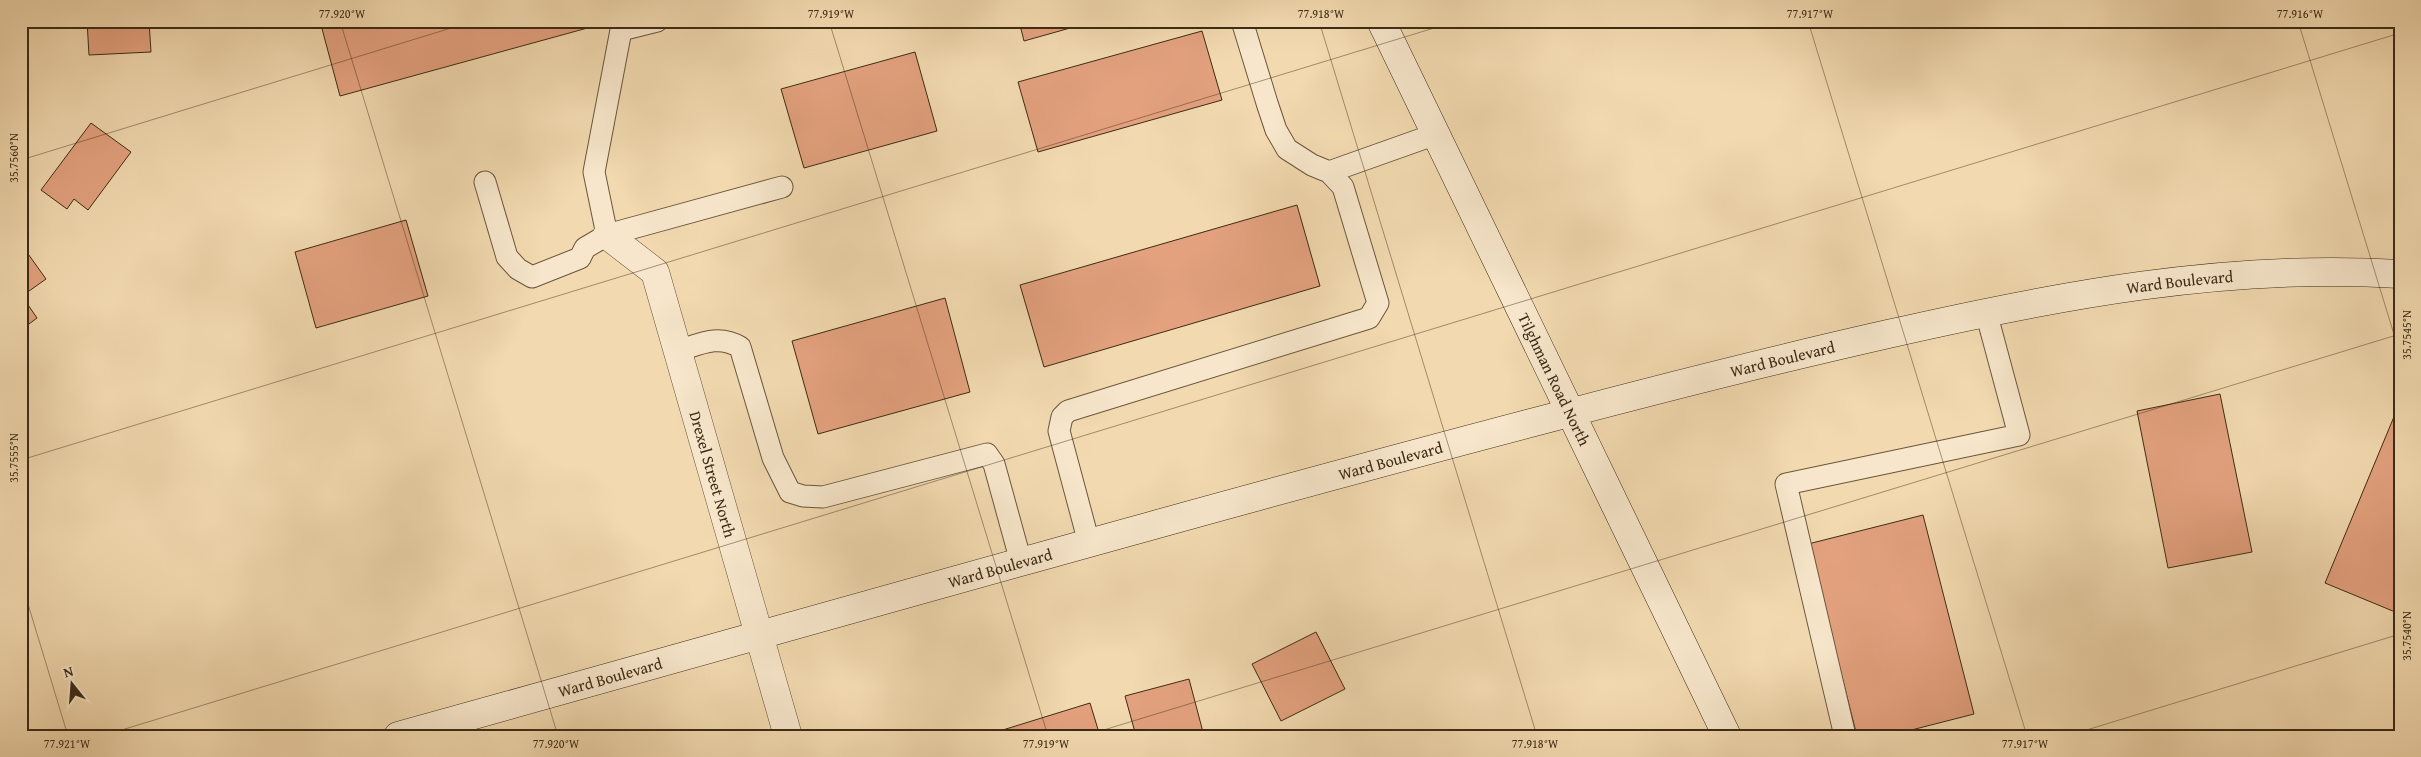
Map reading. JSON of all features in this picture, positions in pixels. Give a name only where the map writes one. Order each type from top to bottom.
[{"type":"main road","name":"Tilghman Road North","points":[[1380,21],[1727,736]]},
{"type":"main road","name":"Drexel Street North","points":[[607,235],[655,272],[761,636],[788,736]]},
{"type":"main road","name":"Ward Boulevard","points":[[398,736],[761,636],[1259,494],[1743,367],[1986,312],[2118,288],[2212,278],[2339,270],[2400,274]]},
{"type":"lane","points":[[607,235],[594,172],[622,30],[657,21]]},
{"type":"lane","points":[[1088,543],[1059,431],[1062,418],[1068,411],[1369,318],[1378,303],[1344,187],[1329,172],[1312,165],[1287,149],[1276,130],[1242,21]]},
{"type":"lane","points":[[1329,172],[1436,134]]},
{"type":"lane","points":[[485,182],[506,256],[518,269],[532,277],[580,258],[585,248],[607,235],[782,187]]},
{"type":"lane","points":[[1845,736],[1786,484],[2019,435],[1986,312]]},
{"type":"lane","points":[[678,351],[711,341],[728,340],[740,347],[773,458],[790,492],[803,496],[823,497],[987,454],[994,464],[1021,562]]},
{"type":"building","points":[[87,21],[149,21],[151,52],[89,55]]},
{"type":"building","points":[[334,21],[601,21],[602,24],[340,96],[321,25]]},
{"type":"building","points":[[1019,21],[1095,21],[1024,41]]},
{"type":"building","points":[[1202,31],[1222,100],[1038,152],[1018,82]]},
{"type":"building","points":[[915,52],[937,131],[804,168],[781,89]]},
{"type":"building","points":[[91,123],[131,152],[88,210],[74,199],[67,209],[41,190]]},
{"type":"building","points":[[1297,205],[1320,286],[1044,367],[1020,285]]},
{"type":"building","points":[[406,220],[428,296],[316,328],[295,252]]},
{"type":"building","points":[[21,244],[46,279],[22,296],[37,318],[21,330]]},
{"type":"building","points":[[945,298],[970,392],[818,434],[792,341]]},
{"type":"building","points":[[2220,394],[2252,552],[2168,568],[2137,411]]},
{"type":"building","points":[[2398,407],[2400,408],[2400,614],[2325,583]]},
{"type":"building","points":[[1923,515],[1974,714],[1888,736],[1857,736],[1808,544]]},
{"type":"building","points":[[1316,632],[1345,689],[1281,721],[1252,664]]},
{"type":"building","points":[[1189,679],[1204,736],[1136,736],[1125,696]]},
{"type":"building","points":[[1090,703],[1100,736],[994,736],[993,733]]}]
